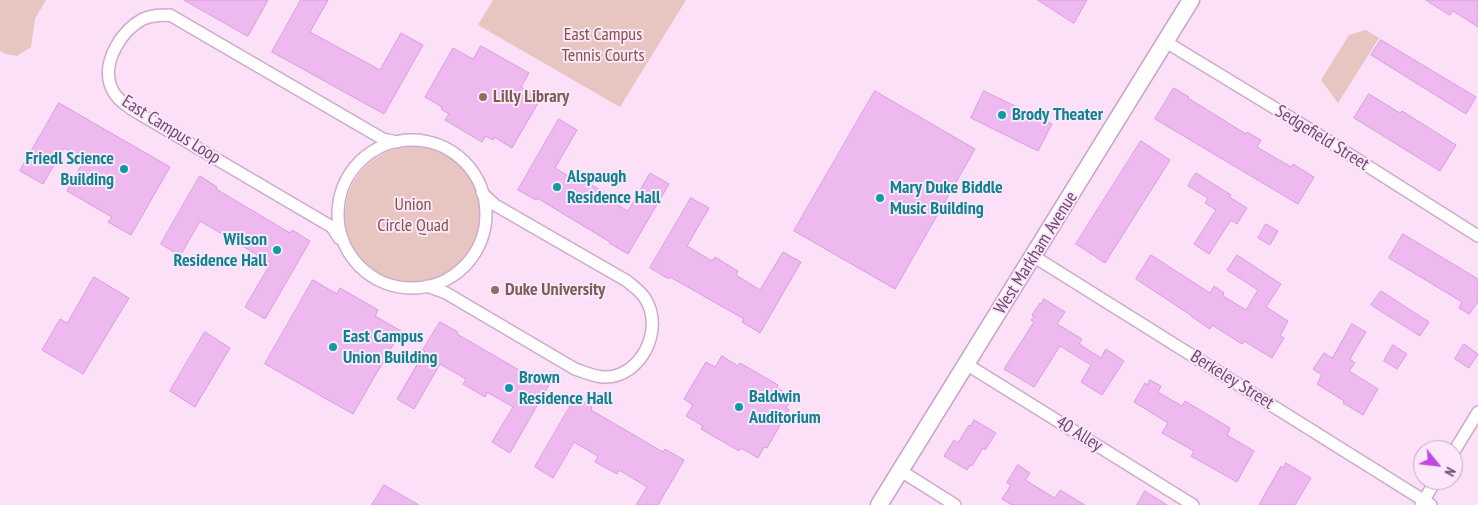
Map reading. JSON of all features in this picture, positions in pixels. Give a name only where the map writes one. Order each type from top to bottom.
[{"type":"street","name":"West Markham Avenue","points":[[880,505],[1192,0]]},
{"type":"street","name":"East Campus Loop","points":[[343,240],[332,227],[122,102],[115,95],[110,84],[109,69],[112,55],[127,31],[136,23],[157,15],[170,15],[383,139],[397,142]]},
{"type":"street","name":"Sedgefield Street","points":[[1166,42],[1314,132],[1478,236]]},
{"type":"street","points":[[397,142],[429,142],[451,152],[466,164],[482,193],[485,223],[477,248],[471,258],[458,272],[447,279],[427,286],[415,288],[401,287],[379,280],[368,274],[349,253],[339,226],[338,207],[340,196],[352,172],[368,155],[378,148],[397,142]]},
{"type":"street","points":[[427,286],[446,293],[575,369],[590,375],[603,377],[614,376],[624,372],[635,364],[646,350],[652,336],[652,325],[646,300],[638,290],[627,281],[495,205],[482,193]]},
{"type":"street","name":"Berkeley Street","points":[[1033,256],[1425,504]]},
{"type":"street","name":"40 Alley","points":[[966,364],[1192,505]]},
{"type":"street","points":[[1461,440],[1478,412]]},
{"type":"street","points":[[902,471],[955,505]]},
{"type":"street","points":[[1425,504],[1431,490]]},
{"type":"green space","points":[[0,0],[46,0],[35,19],[31,47],[17,56],[0,51]]},
{"type":"green space","name":"East Campus Tennis Courts","points":[[493,0],[686,0],[620,107],[478,25]]},
{"type":"green space","points":[[1366,30],[1379,38],[1338,103],[1321,80],[1349,35]]},
{"type":"green space","name":"Union Circle Quad","points":[[413,147],[439,153],[461,167],[475,189],[481,215],[475,241],[461,263],[439,277],[413,283],[387,277],[365,263],[351,241],[345,215],[351,189],[365,167],[387,153]]},
{"type":"building","points":[[184,0],[268,0],[248,36]]},
{"type":"building","points":[[301,0],[328,0],[310,32],[380,70],[401,33],[423,45],[384,114],[272,52]]},
{"type":"building","points":[[1038,0],[1087,0],[1074,23]]},
{"type":"building","points":[[1426,0],[1478,0],[1478,27],[1453,11],[1450,15]]},
{"type":"building","points":[[1381,40],[1476,97],[1466,114],[1371,55]]},
{"type":"building","name":"Lilly Library","points":[[481,46],[529,73],[521,87],[541,98],[512,148],[494,137],[493,140],[486,136],[482,142],[445,120],[449,114],[441,109],[442,107],[425,97],[453,48],[473,59]]},
{"type":"building","points":[[1174,88],[1246,134],[1247,132],[1261,140],[1257,147],[1291,167],[1293,164],[1314,177],[1298,204],[1155,119]]},
{"type":"building","name":"Mary Duke Biddle Music Building","points":[[875,91],[975,149],[895,289],[794,231]]},
{"type":"building","points":[[984,91],[1052,124],[1038,151],[971,118]]},
{"type":"building","points":[[1369,94],[1400,113],[1402,111],[1456,145],[1440,171],[1354,118]]},
{"type":"building","name":"Friedl Science Building","points":[[59,103],[170,167],[131,235],[108,222],[112,217],[67,191],[84,160],[64,148],[43,184],[20,171]]},
{"type":"building","name":"Alspaugh Residence Hall","points":[[559,119],[577,130],[555,168],[580,183],[582,179],[605,193],[603,196],[628,211],[650,173],[669,184],[628,254],[537,198],[536,200],[518,190]]},
{"type":"building","points":[[1141,141],[1170,160],[1105,263],[1076,244]]},
{"type":"building","points":[[1196,173],[1231,195],[1229,197],[1247,208],[1237,224],[1231,220],[1209,254],[1194,244],[1216,210],[1205,203],[1208,198],[1188,186]]},
{"type":"building","name":"Wilson Residence Hall","points":[[200,176],[217,187],[216,189],[290,233],[292,230],[310,241],[265,319],[245,307],[271,263],[200,221],[180,256],[161,244]]},
{"type":"building","points":[[691,198],[709,208],[687,246],[712,261],[715,257],[738,271],[736,275],[760,290],[783,252],[801,262],[760,333],[742,322],[744,319],[670,277],[669,279],[650,268]]},
{"type":"building","points":[[1266,224],[1278,231],[1270,245],[1258,238]]},
{"type":"building","points":[[1403,234],[1478,279],[1478,302],[1469,314],[1459,308],[1462,302],[1389,258]]},
{"type":"building","points":[[1151,255],[1210,293],[1214,286],[1224,293],[1223,296],[1246,310],[1258,290],[1227,270],[1237,255],[1281,284],[1266,307],[1288,321],[1280,336],[1284,338],[1272,358],[1244,341],[1242,344],[1212,325],[1210,329],[1136,279]]},
{"type":"building","points":[[94,277],[129,298],[83,374],[42,350],[60,319],[67,323]]},
{"type":"building","name":"East Campus Union Building","points":[[313,280],[337,294],[340,288],[378,310],[375,316],[401,331],[353,414],[265,364]]},
{"type":"building","points":[[1381,291],[1429,322],[1420,336],[1371,305]]},
{"type":"building","points":[[1044,299],[1065,312],[1057,324],[1082,339],[1079,344],[1101,358],[1106,349],[1124,361],[1102,395],[1081,382],[1091,365],[1060,346],[1034,387],[1004,369],[1034,322],[1031,320],[1034,316],[1032,315]]},
{"type":"building","name":"Brown Residence Hall","points":[[440,322],[531,377],[533,373],[550,383],[510,453],[492,442],[513,407],[487,392],[485,397],[463,384],[466,379],[440,364],[414,409],[397,399]]},
{"type":"building","points":[[1352,324],[1366,332],[1350,359],[1355,363],[1349,371],[1378,389],[1363,415],[1317,384],[1322,375],[1313,369],[1324,353],[1332,358]]},
{"type":"building","points":[[205,332],[230,348],[195,407],[170,391]]},
{"type":"building","points":[[1464,344],[1478,354],[1469,368],[1455,359]]},
{"type":"building","points":[[1393,345],[1407,354],[1397,369],[1384,361]]},
{"type":"building","name":"Baldwin Auditorium","points":[[722,356],[738,366],[740,363],[778,385],[777,388],[793,397],[786,408],[789,410],[767,448],[764,447],[758,458],[741,448],[739,451],[701,429],[703,426],[686,416],[693,405],[684,399],[706,362],[715,367]]},
{"type":"building","points":[[1150,380],[1161,386],[1158,392],[1182,406],[1185,401],[1230,428],[1227,435],[1254,451],[1237,482],[1191,456],[1194,451],[1162,433],[1168,423],[1134,402],[1145,383],[1147,385]]},
{"type":"building","points":[[575,398],[592,407],[591,410],[663,452],[665,449],[684,460],[658,505],[636,505],[647,487],[619,470],[617,474],[595,462],[598,456],[574,442],[553,478],[535,467]]},
{"type":"building","points":[[974,420],[996,433],[985,450],[983,448],[972,466],[970,465],[967,470],[944,456],[954,440],[958,443]]},
{"type":"building","points":[[1286,463],[1311,478],[1295,505],[1259,505],[1281,466],[1283,468]]},
{"type":"building","points":[[1018,465],[1030,473],[1025,480],[1055,498],[1060,490],[1085,505],[1012,505],[1002,499],[1011,485],[1007,483]]},
{"type":"building","points":[[384,485],[419,505],[372,505]]},
{"type":"building","points":[[1145,491],[1167,505],[1137,505]]},
{"type":"place","name":"Lilly Library","points":[[483,97]]},
{"type":"place","name":"Brody Theater","points":[[1002,115]]},
{"type":"place","name":"Friedl Science Building","points":[[124,169]]},
{"type":"place","name":"Alspaugh Residence Hall","points":[[557,187]]},
{"type":"place","name":"Mary Duke Biddle Music Building","points":[[880,198]]},
{"type":"place","name":"Wilson Residence Hall","points":[[277,250]]},
{"type":"place","name":"Duke University","points":[[495,290]]},
{"type":"place","name":"East Campus Union Building","points":[[333,347]]},
{"type":"place","name":"Brown Residence Hall","points":[[509,388]]},
{"type":"place","name":"Baldwin Auditorium","points":[[739,407]]}]
